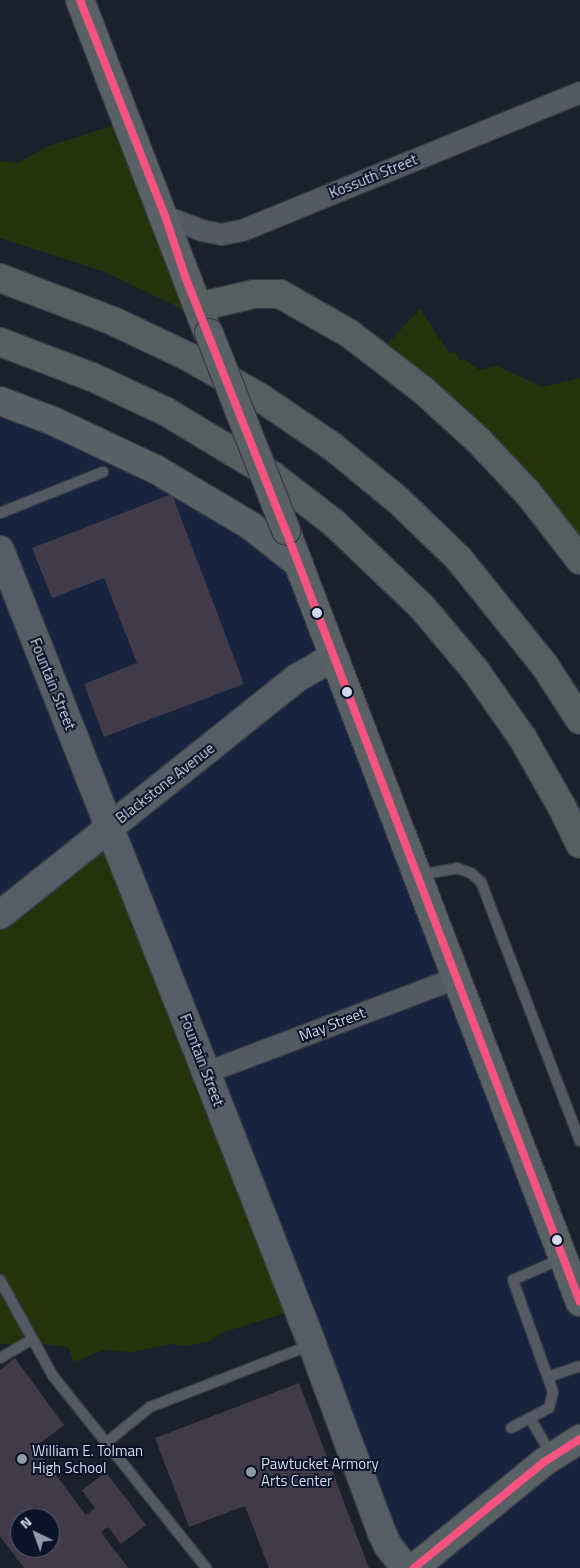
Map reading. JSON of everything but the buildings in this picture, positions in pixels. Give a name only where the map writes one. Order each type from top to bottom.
[{"type":"highway","points":[[0,278],[113,320],[187,356],[261,398],[333,447],[398,500],[459,559],[545,666],[580,720]]},
{"type":"highway","points":[[198,307],[254,294],[280,294],[350,334],[417,385],[478,440],[528,493],[580,560]]},
{"type":"highway","points":[[0,342],[92,376],[165,411],[273,476],[335,524],[422,607],[475,670],[522,737],[562,807],[580,844]]},
{"type":"main road","points":[[82,1],[208,333],[336,660],[580,1302]]},
{"type":"main road","points":[[0,401],[86,435],[157,470],[250,526],[299,564]]},
{"type":"main road","points":[[414,1568],[552,1457],[580,1439]]},
{"type":"street","name":"Kossuth Street","points":[[165,216],[201,230],[221,234],[242,230],[580,92]]},
{"type":"street","name":"Fountain Street","points":[[0,550],[312,1344],[382,1533],[388,1546],[406,1568]]},
{"type":"street","name":"Blackstone Avenue","points":[[0,915],[297,678],[321,664],[336,660]]},
{"type":"street","name":"May Street","points":[[206,1072],[457,977]]},
{"type":"lane","points":[[0,513],[104,472]]},
{"type":"lane","points":[[418,875],[457,868],[471,873],[481,882],[580,1141]]},
{"type":"lane","points":[[511,1428],[549,1408],[553,1392],[513,1280],[564,1258]]},
{"type":"lane","points":[[0,1280],[31,1340],[53,1376],[206,1568]]},
{"type":"lane","points":[[0,1358],[31,1340]]},
{"type":"lane","points":[[106,1443],[150,1407],[312,1344]]},
{"type":"lane","points":[[548,1377],[580,1366]]},
{"type":"lane","points":[[530,1418],[552,1457]]},
{"type":"shaded area","points":[[0,399],[293,549],[580,1284],[580,1568],[401,1568],[301,1317],[0,925]]},
{"type":"green space","points":[[124,122],[201,322],[174,305],[105,272],[0,238],[0,161],[18,163],[46,147]]},
{"type":"green space","points":[[420,309],[449,353],[455,352],[460,361],[464,359],[479,370],[497,366],[543,387],[580,378],[580,555],[377,355]]},
{"type":"green space","points":[[111,840],[295,1310],[221,1333],[208,1342],[185,1346],[170,1344],[133,1352],[104,1350],[74,1362],[68,1347],[42,1344],[0,1344],[0,925]]},
{"type":"transit line","points":[[80,0],[165,216],[186,279],[286,531],[580,1302]]},
{"type":"transit line","points":[[414,1568],[544,1462],[580,1439]]},
{"type":"place","name":"William E. Tolman High School","points":[[22,1459]]},
{"type":"place","name":"Pawtucket Armory Arts Center","points":[[251,1472]]}]
